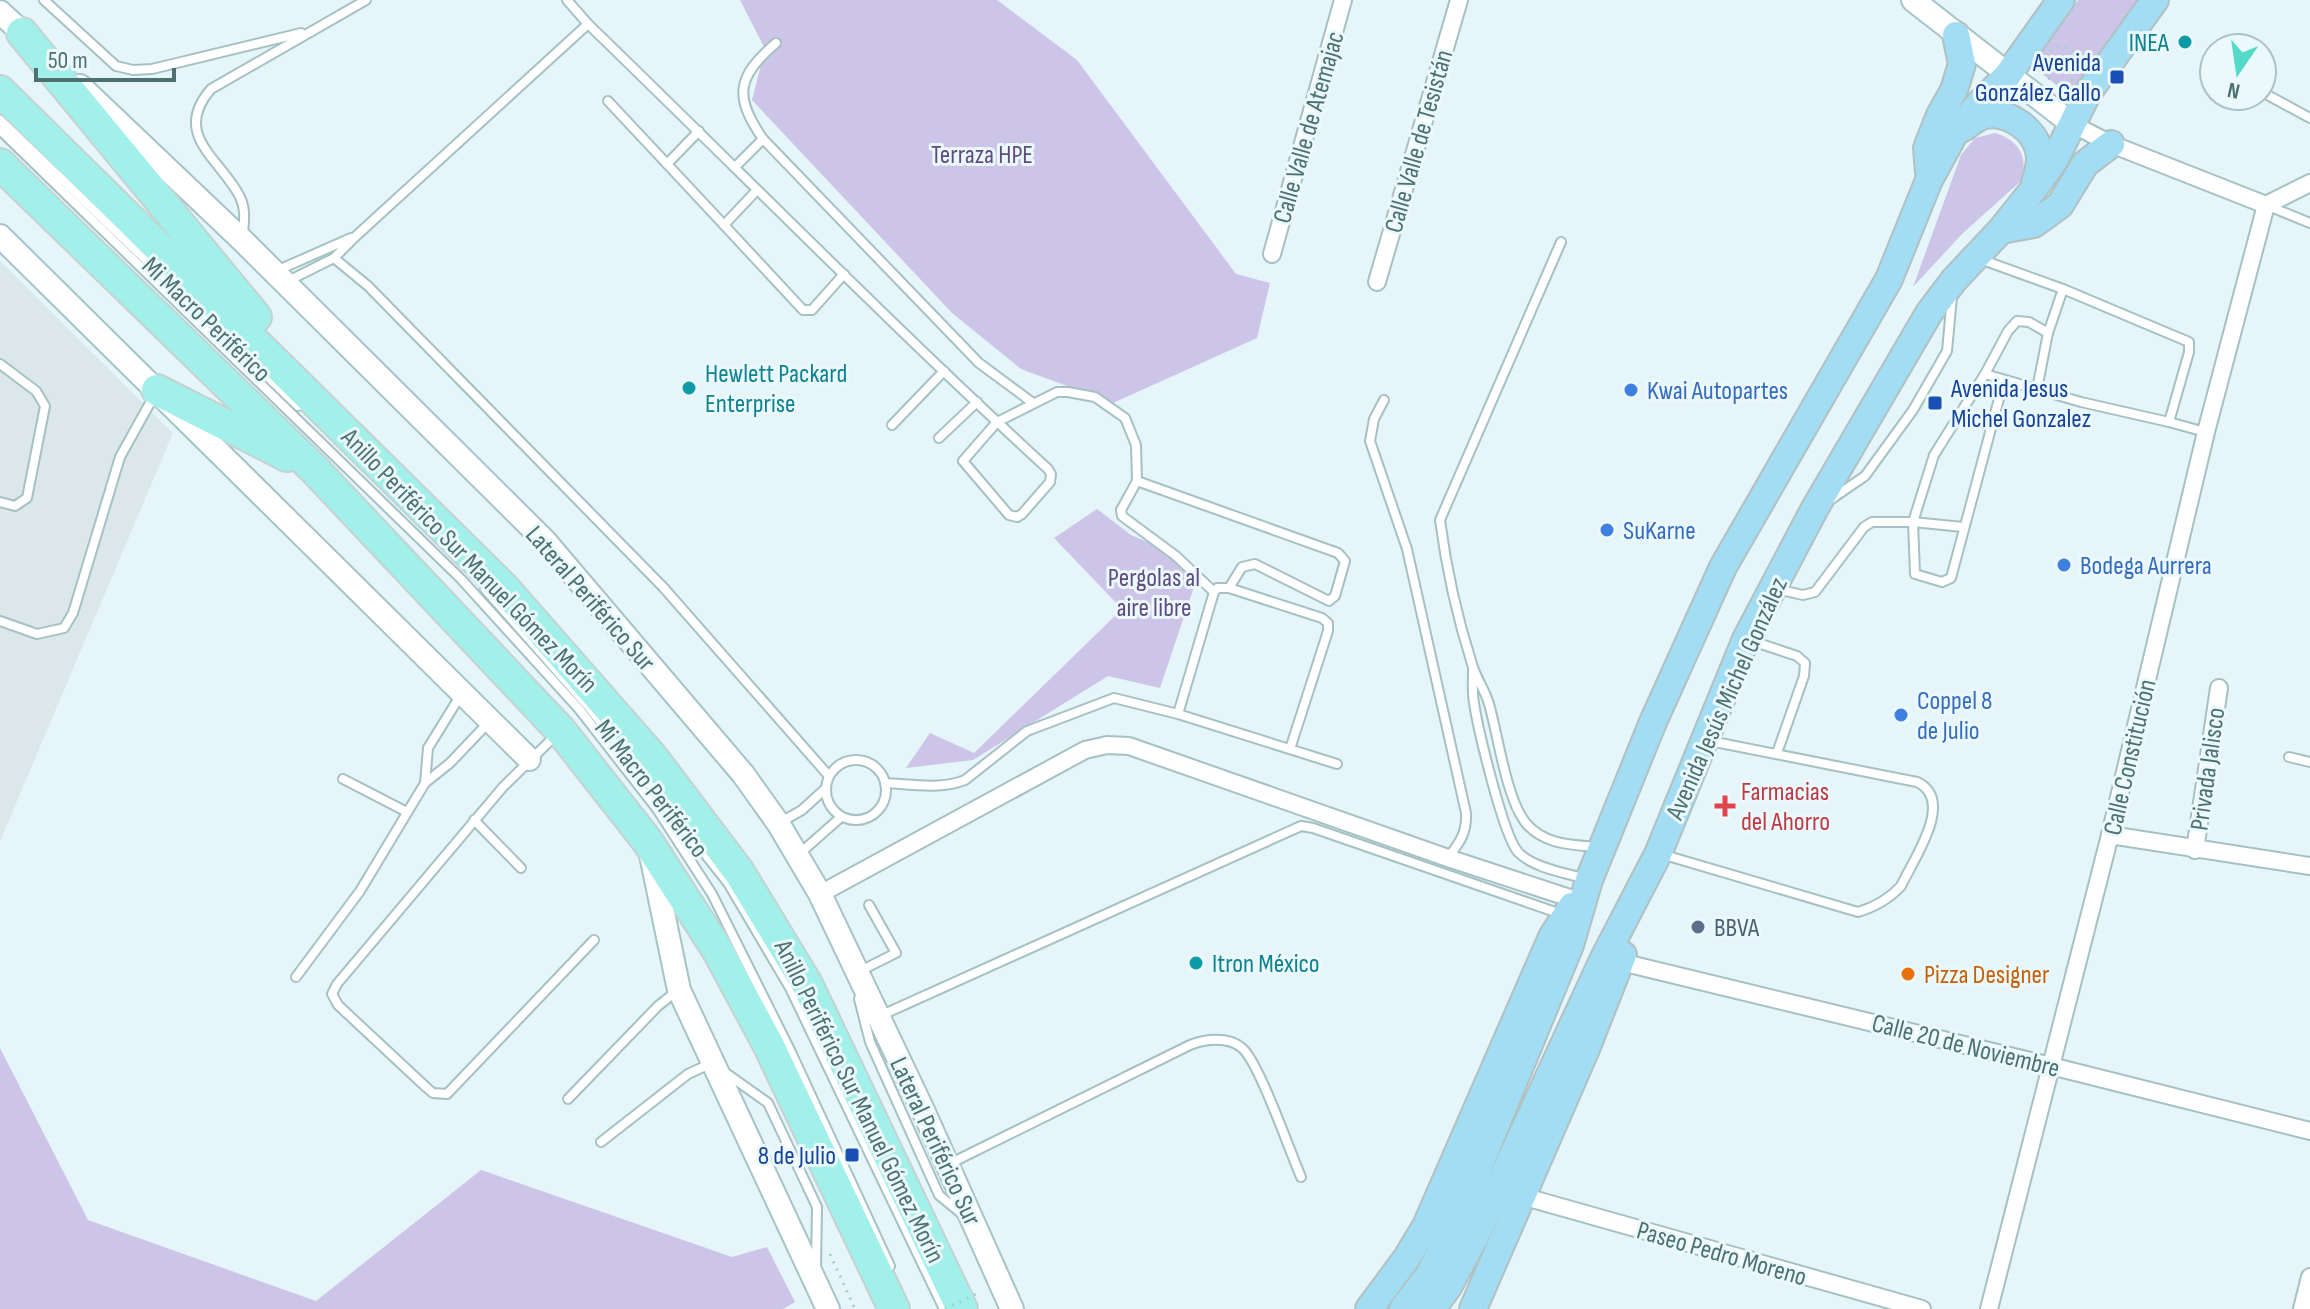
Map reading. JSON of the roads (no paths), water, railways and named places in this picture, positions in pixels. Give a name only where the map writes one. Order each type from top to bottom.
[{"type":"highway","points":[[22,33],[353,436]]},
{"type":"highway","name":"Anillo Periférico Sur Manuel Gómez Morín","points":[[0,91],[504,588],[653,758],[739,872],[807,984],[970,1301]]},
{"type":"highway","name":"Anillo Periférico Sur Manuel Gómez Morín","points":[[0,164],[314,469],[561,731],[648,842],[718,951],[768,1044],[894,1309]]},
{"type":"highway","points":[[157,390],[314,469]]},
{"type":"main road","name":"Avenida Jesús Michel González","points":[[1403,1309],[1429,1275],[1454,1226],[1570,945],[1577,898],[1603,847],[1653,722],[1723,567],[1889,279],[1929,180],[1953,136],[2007,76],[2061,0]]},
{"type":"main road","name":"Avenida Jesús Michel González","points":[[1432,1309],[1448,1287],[1475,1237],[1603,960],[1658,854],[1746,639],[1815,508],[1929,313],[1954,280],[2001,230],[2054,161],[2087,94],[2155,0]]},
{"type":"main road","points":[[1929,180],[1927,148],[1954,90],[1962,64],[1956,35]]},
{"type":"main road","points":[[1953,136],[1987,115],[2004,116],[2019,123],[2032,135],[2039,150],[2040,166],[2033,190]]},
{"type":"main road","points":[[2001,230],[2034,224],[2060,205],[2085,164],[2111,144]]},
{"type":"main road","points":[[1369,1309],[1426,1226],[1552,937],[1577,898]]},
{"type":"main road","points":[[1473,1309],[1621,962],[1637,898]]},
{"type":"street","name":"Calle Valle de Tesistán","points":[[1377,282],[1459,0]]},
{"type":"street","points":[[1913,0],[2072,124],[2111,144],[2266,205],[2310,183]]},
{"type":"street","name":"Calle Valle de Atemajac","points":[[1272,254],[1338,2]]},
{"type":"street","name":"Lateral Periférico Sur","points":[[0,12],[242,240],[545,541],[743,774],[778,823],[820,894],[1012,1309]]},
{"type":"street","name":"Calle Constitución","points":[[1989,1309],[2110,835],[2206,432],[2266,205]]},
{"type":"street","points":[[0,236],[529,759]]},
{"type":"street","name":"Privada Jalisco","points":[[2195,850],[2219,688]]},
{"type":"street","points":[[820,894],[1085,750],[1107,745],[1129,746],[1448,858],[1577,898]]},
{"type":"street","points":[[2110,835],[2310,866]]},
{"type":"street","points":[[648,842],[679,990],[826,1308]]},
{"type":"street","name":"Calle 20 de Noviembre","points":[[1621,962],[2310,1131]]},
{"type":"street","name":"Paseo Pedro Moreno","points":[[1522,1196],[1922,1309]]},
{"type":"street","points":[[2302,1309],[2310,1277]]},
{"type":"lane","points":[[44,0],[116,66],[133,70],[152,69],[313,31]]},
{"type":"lane","points":[[242,240],[244,207],[240,195],[197,136],[198,111],[211,89],[366,0]]},
{"type":"lane","points":[[567,0],[757,190],[977,402],[997,422],[1051,474],[1050,482],[1022,514],[1017,517],[1009,515],[963,463],[997,422],[1033,403],[1057,392],[1095,397],[1125,418],[1136,445],[1137,481],[1121,510],[1122,516],[1176,556],[1214,592]]},
{"type":"lane","points":[[280,277],[334,258],[588,24]]},
{"type":"lane","points":[[776,43],[758,59],[745,81],[742,100],[747,116],[763,139],[979,363],[1033,403]]},
{"type":"lane","points":[[608,101],[803,310],[812,310],[844,274]]},
{"type":"lane","points":[[2278,101],[2310,118]]},
{"type":"lane","name":"Mi Macro Periférico","points":[[0,120],[307,414]]},
{"type":"lane","name":"Mi Macro Periférico","points":[[0,130],[461,579],[579,709],[609,747],[657,809],[712,894],[790,1050],[893,1271]]},
{"type":"lane","points":[[667,164],[699,131]]},
{"type":"lane","points":[[736,166],[763,139]]},
{"type":"lane","points":[[724,225],[757,190]]},
{"type":"lane","points":[[2266,205],[2310,223]]},
{"type":"lane","points":[[280,277],[356,236]]},
{"type":"lane","points":[[1561,242],[1440,520],[1472,667],[1473,701],[1493,784],[1513,844],[1520,854],[1535,862],[1577,898]]},
{"type":"lane","points":[[1976,257],[2063,289],[2189,342],[2189,352],[2169,422]]},
{"type":"lane","points":[[334,258],[368,286],[663,587],[829,776]]},
{"type":"lane","points":[[2037,389],[2048,333],[2063,289]]},
{"type":"lane","points":[[2004,380],[1951,578],[1942,582],[1918,575],[1914,572],[1913,522],[1934,455],[2017,321],[2029,322],[2048,333]]},
{"type":"lane","points":[[0,364],[36,391],[45,406],[27,498],[15,506],[0,502]]},
{"type":"lane","points":[[892,425],[944,371]]},
{"type":"lane","points":[[1985,374],[2081,402],[2206,432]]},
{"type":"lane","points":[[0,621],[37,634],[64,628],[73,613],[120,457],[157,390]]},
{"type":"lane","points":[[1384,400],[1371,428],[1370,441],[1407,549],[1466,813],[1463,838],[1448,858]]},
{"type":"lane","points":[[939,438],[977,402]]},
{"type":"lane","points":[[1137,481],[1338,553],[1345,561],[1335,596],[1329,601],[1255,564],[1242,567],[1229,588]]},
{"type":"lane","points":[[1772,588],[1803,595],[1815,592],[1864,527],[1872,522],[1963,527]]},
{"type":"lane","name":"Mi Macro Periférico","points":[[474,576],[587,705],[728,883],[790,988],[944,1309]]},
{"type":"lane","points":[[1178,714],[1214,592],[1217,588],[1229,588],[1322,618],[1328,623],[1290,749]]},
{"type":"lane","points":[[1746,639],[1797,656],[1805,663],[1804,676],[1777,753]]},
{"type":"lane","points":[[1472,667],[1488,700],[1510,786],[1525,823],[1546,839],[1559,843],[1603,847]]},
{"type":"lane","points":[[425,783],[428,748],[463,693]]},
{"type":"lane","points":[[885,783],[955,784],[965,780],[1027,731],[1108,699],[1128,700],[1178,714],[1337,764]]},
{"type":"lane","points":[[296,977],[360,891],[425,783],[450,763],[490,721]]},
{"type":"lane","points":[[561,731],[529,759],[474,820],[337,984],[332,994],[338,1005],[427,1088],[433,1093],[447,1094],[594,940]]},
{"type":"lane","points":[[1658,854],[1858,912],[1872,908],[1901,886],[1933,819],[1934,798],[1925,786],[1909,779],[1705,740]]},
{"type":"lane","points":[[2289,757],[2310,762]]},
{"type":"lane","points":[[859,760],[878,770],[885,783],[886,796],[881,808],[872,816],[856,821],[841,817],[829,806],[825,789],[829,776],[845,762],[859,760]]},
{"type":"lane","points":[[343,779],[407,812]]},
{"type":"lane","points":[[778,823],[802,810],[825,789]]},
{"type":"lane","points":[[797,855],[841,817]]},
{"type":"lane","points":[[474,820],[521,868]]},
{"type":"lane","points":[[879,1016],[1301,826],[1577,898]]},
{"type":"lane","points":[[869,905],[896,953],[852,962],[870,1042],[939,1195],[975,1225]]},
{"type":"lane","points":[[568,1099],[658,1006],[679,990]]},
{"type":"lane","points":[[948,1165],[1190,1045],[1202,1040],[1214,1040],[1233,1042],[1244,1049],[1256,1070],[1301,1177]]},
{"type":"lane","points":[[601,1142],[688,1074],[711,1062],[768,1103],[817,1207],[816,1284]]},
{"type":"place","name":"INEA","points":[[2185,42]]},
{"type":"place","name":"Avenida González Gallo","points":[[2117,77]]},
{"type":"place","name":"Hewlett Packard Enterprise","points":[[689,388]]},
{"type":"place","name":"Kwai Autopartes","points":[[1631,390]]},
{"type":"place","name":"Avenida Jesus Michel Gonzalez","points":[[1935,403]]},
{"type":"place","name":"SuKarne","points":[[1607,530]]},
{"type":"place","name":"Bodega Aurrera","points":[[2064,565]]},
{"type":"place","name":"Coppel 8 de Julio","points":[[1901,715]]},
{"type":"place","name":"Farmacias del Ahorro","points":[[1725,806]]},
{"type":"place","name":"BBVA","points":[[1698,927]]},
{"type":"place","name":"Itron México","points":[[1196,963]]},
{"type":"place","name":"Pizza Designer","points":[[1908,974]]},
{"type":"place","name":"8 de Julio","points":[[852,1155]]},
{"type":"park label","name":"Terraza HPE","points":[[982,154]]},
{"type":"park label","name":"Pergolas al aire libre","points":[[1154,592]]}]
